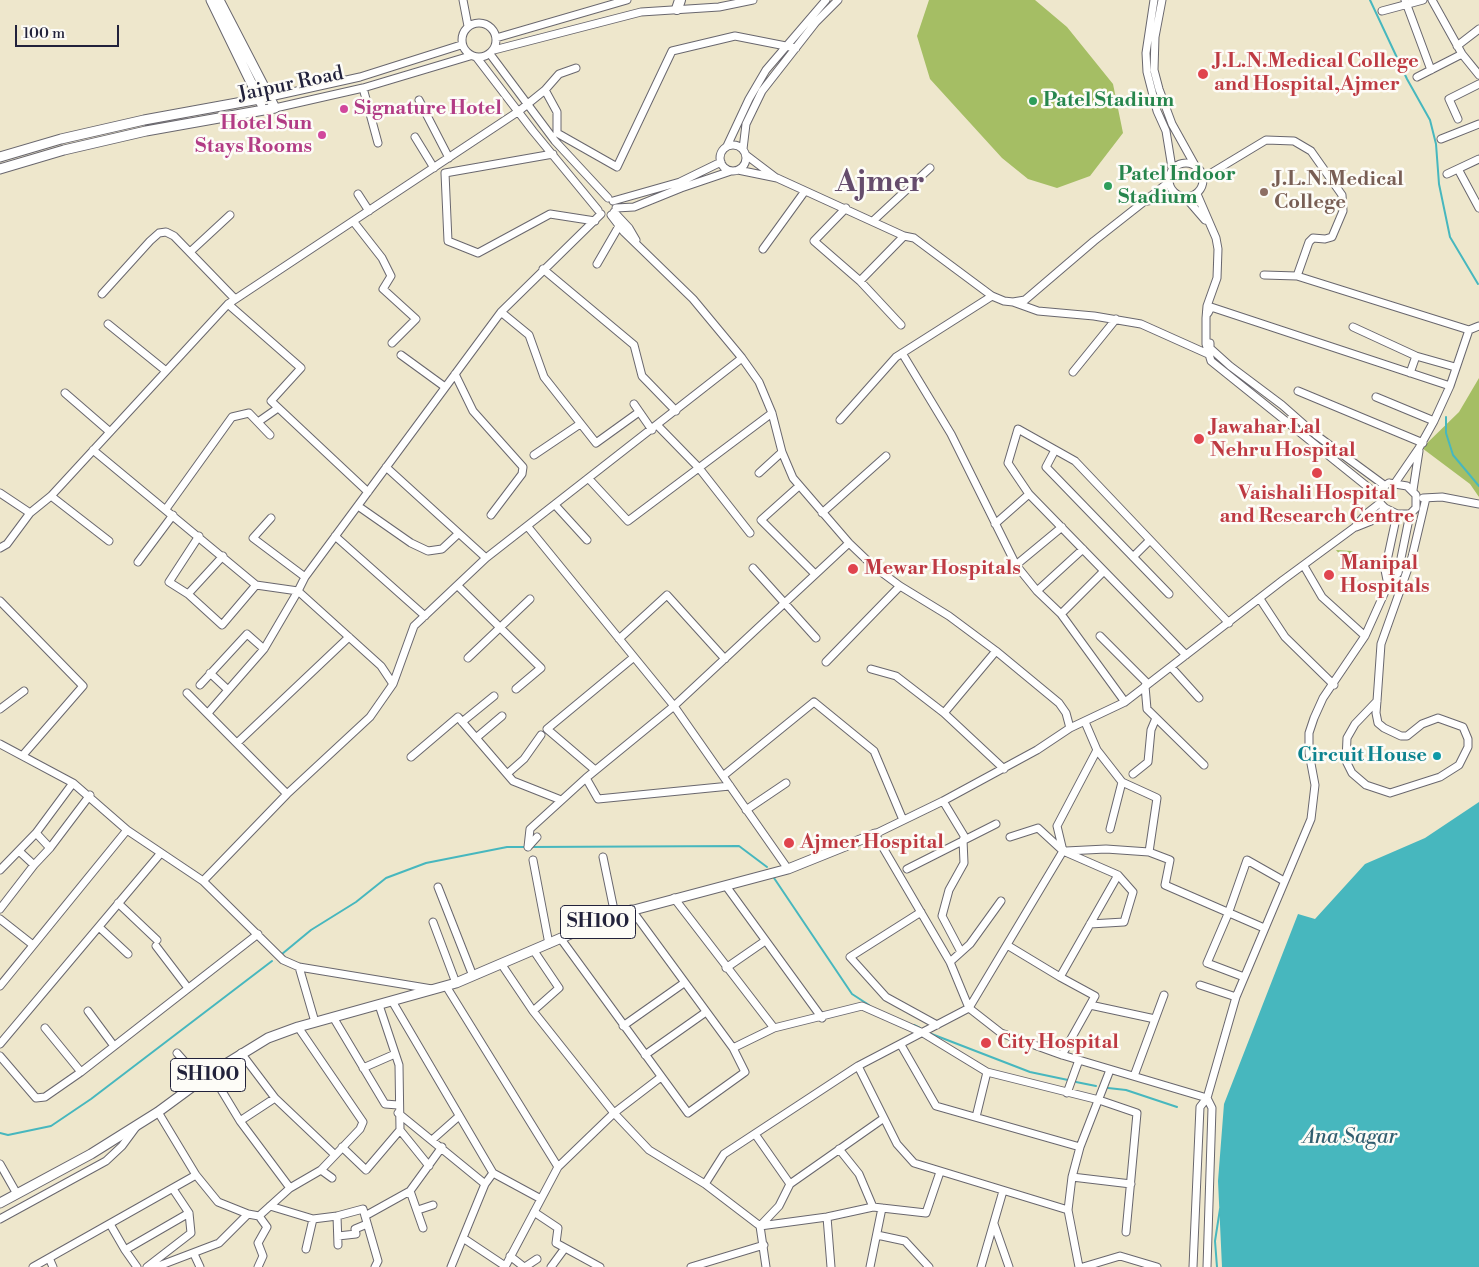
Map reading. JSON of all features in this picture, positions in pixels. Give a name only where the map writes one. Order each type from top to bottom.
[{"type":"main road","points":[[210,0],[264,110]]},
{"type":"main road","points":[[219,0],[275,108]]},
{"type":"main road","name":"Jaipur Road","points":[[0,157],[61,139],[144,120],[270,97]]},
{"type":"main road","name":"Jaipur Road","points":[[0,169],[64,150],[146,131],[275,108]]},
{"type":"main road","name":"SH100","points":[[0,1203],[91,1154],[158,1112],[200,1080],[241,1053],[268,1038],[315,1022],[456,983],[502,965],[615,915],[785,870],[875,834]]},
{"type":"street","points":[[463,0],[468,26],[461,38],[461,45],[474,57],[600,212]]},
{"type":"street","points":[[474,57],[640,12],[679,4],[718,7],[754,0]]},
{"type":"street","points":[[777,178],[726,169],[721,162],[721,153],[787,45],[826,0]]},
{"type":"street","points":[[208,713],[264,649],[305,578],[501,312],[543,269],[595,221],[600,212],[600,201],[613,207],[634,207],[744,166],[746,124],[759,89],[796,48],[816,22],[838,0]]},
{"type":"street","points":[[727,146],[736,145],[777,178],[874,220],[904,236],[914,238],[992,296],[1004,302],[1025,300],[1094,241],[1169,182],[1172,168],[1166,131],[1157,110],[1147,72],[1146,53],[1154,0]]},
{"type":"street","points":[[1146,201],[1178,196],[1186,198],[1197,194],[1203,184],[1203,178],[1172,124],[1156,80],[1154,58],[1162,0]]},
{"type":"street","points":[[1382,11],[1406,2],[1423,0]]},
{"type":"street","points":[[1432,0],[1462,54],[1479,75]]},
{"type":"street","points":[[496,38],[624,1]]},
{"type":"street","points":[[1406,2],[1431,70]]},
{"type":"street","points":[[468,26],[482,23],[494,31],[496,38],[492,52],[527,106],[554,141],[630,228],[640,246]]},
{"type":"street","points":[[1457,46],[1479,29]]},
{"type":"street","points":[[545,90],[557,112],[557,133],[617,167],[672,51],[736,36],[796,48]]},
{"type":"street","name":"Jaipur Road","points":[[270,97],[360,77],[461,45]]},
{"type":"street","points":[[1417,77],[1462,54]]},
{"type":"street","name":"Jaipur Road","points":[[275,108],[363,88],[474,57]]},
{"type":"street","points":[[0,548],[8,544],[30,513],[51,496],[228,304],[519,112],[545,90],[559,74],[576,68]]},
{"type":"street","points":[[1458,119],[1449,99],[1479,84]]},
{"type":"street","points":[[363,88],[378,142]]},
{"type":"street","points":[[419,100],[449,158]]},
{"type":"street","points":[[1441,139],[1479,124]]},
{"type":"street","points":[[415,137],[434,168]]},
{"type":"street","points":[[1203,178],[1266,140],[1294,141],[1311,151],[1342,195],[1343,211],[1332,236],[1325,239],[1314,238],[1309,242],[1297,276]]},
{"type":"street","points":[[553,154],[445,173],[448,241],[478,253],[550,214],[595,221]]},
{"type":"street","points":[[1447,174],[1479,159]]},
{"type":"street","points":[[600,212],[680,182],[721,162]]},
{"type":"street","points":[[1172,168],[1185,162],[1197,169]]},
{"type":"street","points":[[874,220],[930,168]]},
{"type":"street","points":[[1458,169],[1479,208]]},
{"type":"street","points":[[1169,182],[1178,196]]},
{"type":"street","points":[[763,249],[805,191]]},
{"type":"street","points":[[358,194],[369,211]]},
{"type":"street","points":[[1197,194],[1216,238],[1218,278],[1206,318],[1208,354],[1215,366],[1258,397],[1381,502],[1397,514],[1410,514]]},
{"type":"street","points":[[1186,198],[1209,224]]},
{"type":"street","points":[[613,207],[619,226],[693,299],[742,358],[759,382],[772,413],[782,452],[799,486],[822,513],[849,543],[900,586],[948,616],[996,651],[1059,703],[1066,713],[1070,728]]},
{"type":"street","points":[[846,208],[814,241],[860,281],[901,325]]},
{"type":"street","points":[[190,252],[230,215]]},
{"type":"street","points":[[354,221],[382,258],[390,276],[383,289],[416,319],[392,342]]},
{"type":"street","points":[[597,264],[619,226]]},
{"type":"street","points":[[102,294],[159,234],[166,232],[174,236],[235,299]]},
{"type":"street","points":[[860,281],[904,236]]},
{"type":"street","points":[[543,269],[634,345],[642,376],[676,411]]},
{"type":"street","points":[[1264,275],[1297,276],[1470,330],[1479,326]]},
{"type":"street","points":[[840,420],[896,357],[992,296]]},
{"type":"street","points":[[1211,298],[1210,348],[1316,435],[1384,485],[1395,483],[1413,490]]},
{"type":"street","points":[[1013,302],[1038,311],[1116,319],[1140,324],[1208,354]]},
{"type":"street","points":[[228,304],[301,368],[271,401],[368,492]]},
{"type":"street","points":[[1206,318],[1211,307]]},
{"type":"street","points":[[1211,307],[1450,386]]},
{"type":"street","points":[[501,312],[529,335],[544,378],[596,442],[639,412]]},
{"type":"street","points":[[1073,372],[1116,319]]},
{"type":"street","points":[[108,324],[166,370]]},
{"type":"street","points":[[1353,327],[1416,356],[1455,368]]},
{"type":"street","points":[[1395,483],[1421,445],[1434,421],[1450,386],[1470,330]]},
{"type":"street","points":[[908,349],[1016,565],[1037,591],[1061,614],[1125,702]]},
{"type":"street","points":[[401,355],[445,387]]},
{"type":"street","points":[[1410,373],[1416,356]]},
{"type":"street","points":[[203,881],[286,794],[370,717],[393,684],[414,626],[486,558],[556,506],[742,358]]},
{"type":"street","points":[[455,374],[473,411],[523,468],[522,474],[491,515]]},
{"type":"street","points":[[1258,397],[1263,390]]},
{"type":"street","points":[[1298,391],[1421,445]]},
{"type":"street","points":[[65,393],[110,432]]},
{"type":"street","points":[[1376,397],[1434,421]]},
{"type":"street","points":[[634,404],[639,412],[655,428],[699,468],[750,533]]},
{"type":"street","points":[[258,422],[278,408]]},
{"type":"street","points":[[166,509],[232,417],[249,413],[270,434]]},
{"type":"street","points":[[589,479],[628,521],[772,413]]},
{"type":"street","points":[[534,455],[580,424]]},
{"type":"street","points":[[1186,655],[1029,494],[1008,463],[1018,429],[1075,461],[1229,623]]},
{"type":"street","points":[[1309,441],[1316,435]]},
{"type":"street","points":[[1193,1267],[1200,1107],[1207,1098],[1236,997],[1303,839],[1315,802],[1309,733],[1323,698],[1365,636],[1388,585],[1398,573],[1410,514],[1416,508],[1418,499],[1413,490],[1421,445]]},
{"type":"street","points":[[93,450],[256,585],[298,591],[381,666],[393,684]]},
{"type":"street","points":[[1055,450],[1046,467],[1169,594]]},
{"type":"street","points":[[759,473],[782,452]]},
{"type":"street","points":[[822,513],[886,456]]},
{"type":"street","points":[[386,467],[486,558]]},
{"type":"street","points":[[1206,1267],[1212,1122],[1212,1108],[1207,1098],[1062,1055],[1001,1033],[968,1008],[950,962],[875,834],[943,801],[1004,768],[1037,750],[1070,728],[1125,702],[1260,599],[1282,580],[1304,566],[1355,527],[1366,514],[1381,502],[1384,485]]},
{"type":"street","points":[[799,486],[761,520],[815,574]]},
{"type":"street","points":[[0,493],[30,513]]},
{"type":"street","points":[[995,524],[1029,494]]},
{"type":"street","points":[[51,496],[109,540]]},
{"type":"street","points":[[1418,499],[1442,497],[1479,504]]},
{"type":"street","points":[[1378,701],[1355,724],[1347,738],[1346,761],[1352,774],[1366,785],[1390,793],[1440,777],[1459,766],[1468,747],[1468,739],[1463,727],[1438,718],[1422,724],[1407,736],[1394,734],[1378,723],[1381,644],[1412,557],[1426,498]]},
{"type":"street","points":[[358,506],[411,543],[428,550],[442,549],[458,534]]},
{"type":"street","points":[[556,506],[587,540]]},
{"type":"street","points":[[1388,585],[1385,570],[1397,514]]},
{"type":"street","points":[[138,562],[173,515]]},
{"type":"street","points":[[271,518],[253,538],[305,578]]},
{"type":"street","points":[[528,527],[674,706],[730,786],[785,870]]},
{"type":"street","points":[[1016,565],[1062,528]]},
{"type":"street","points":[[198,536],[169,582],[188,594],[222,625],[256,585]]},
{"type":"street","points":[[335,536],[425,616]]},
{"type":"street","points":[[1133,557],[1150,540]]},
{"type":"street","points":[[537,837],[528,847],[530,829],[595,770],[674,706],[849,543]]},
{"type":"street","points":[[1037,591],[1083,549]]},
{"type":"street","points":[[188,594],[223,556]]},
{"type":"street","points":[[1304,566],[1322,597],[1365,636]]},
{"type":"street","points":[[752,568],[816,638]]},
{"type":"street","points":[[1061,614],[1104,571]]},
{"type":"street","points":[[458,586],[541,668],[516,689]]},
{"type":"street","points":[[826,662],[900,586]]},
{"type":"street","points":[[619,639],[667,595],[725,659]]},
{"type":"street","points":[[468,658],[530,599]]},
{"type":"street","points":[[1260,599],[1286,637],[1334,684]]},
{"type":"street","points":[[0,601],[83,686],[23,755]]},
{"type":"street","points":[[200,685],[247,634],[264,649]]},
{"type":"street","points":[[1100,636],[1147,685],[1147,709],[1204,765]]},
{"type":"street","points":[[237,743],[349,638]]},
{"type":"street","points":[[944,713],[996,651]]},
{"type":"street","points":[[595,770],[547,729],[634,657]]},
{"type":"street","points":[[1171,667],[1199,698]]},
{"type":"street","points":[[871,669],[896,676],[944,713],[1004,768]]},
{"type":"street","points":[[210,673],[228,690]]},
{"type":"street","points":[[0,709],[24,691]]},
{"type":"street","points":[[187,693],[286,794]]},
{"type":"street","points":[[462,722],[494,696]]},
{"type":"street","points":[[723,776],[814,702],[874,751],[903,820]]},
{"type":"street","points":[[476,738],[502,716]]},
{"type":"street","points":[[411,757],[458,717],[513,781],[561,800]]},
{"type":"street","points":[[1133,774],[1148,762],[1150,730],[1156,718]]},
{"type":"street","points":[[1084,722],[1097,750],[1122,782],[1157,798],[1149,852]]},
{"type":"street","points":[[507,774],[524,759],[541,735]]},
{"type":"street","points":[[0,744],[23,755],[90,795],[127,830],[160,854],[203,881],[283,960],[300,967],[435,990]]},
{"type":"street","points":[[705,1184],[724,1154],[858,1066],[968,1008],[1063,851],[1057,826],[1097,750]]},
{"type":"street","points":[[586,778],[598,799],[730,786]]},
{"type":"street","points":[[1110,829],[1122,782]]},
{"type":"street","points":[[0,870],[36,834],[72,783]]},
{"type":"street","points":[[746,810],[786,783]]},
{"type":"street","points":[[0,909],[90,795]]},
{"type":"street","points":[[943,801],[964,839],[964,863],[949,890],[942,916],[961,952]]},
{"type":"street","points":[[907,868],[996,824]]},
{"type":"street","points":[[1010,837],[1038,828],[1063,851],[1118,875],[1133,892],[1124,922],[1090,924]]},
{"type":"street","points":[[0,986],[127,830]]},
{"type":"street","points":[[36,834],[50,848]]},
{"type":"street","points":[[1063,851],[1106,848],[1149,852],[1170,860],[1165,885],[1228,914],[1264,928]]},
{"type":"street","points":[[19,851],[34,866]]},
{"type":"street","points":[[0,1044],[160,854]]},
{"type":"street","points":[[603,857],[615,915]]},
{"type":"street","points":[[533,860],[549,944]]},
{"type":"street","points":[[1244,977],[1207,963],[1228,914],[1247,860],[1284,880]]},
{"type":"street","points":[[1060,977],[1118,875]]},
{"type":"street","points":[[726,886],[822,1018]]},
{"type":"street","points":[[438,888],[473,976]]},
{"type":"street","points":[[674,898],[774,1028]]},
{"type":"street","points":[[950,962],[981,930],[1000,901]]},
{"type":"street","points":[[118,903],[156,943],[188,988]]},
{"type":"street","points":[[561,939],[688,1113],[748,1073],[733,1048],[684,984],[632,909]]},
{"type":"street","points":[[921,912],[850,958],[886,997],[937,1025]]},
{"type":"street","points":[[0,919],[33,945]]},
{"type":"street","points":[[433,922],[456,983]]},
{"type":"street","points":[[99,927],[128,954]]},
{"type":"street","points":[[0,1056],[36,1098],[45,1097],[81,1072],[258,934]]},
{"type":"street","points":[[726,968],[765,942]]},
{"type":"street","points":[[1007,945],[1095,996],[1099,1007]]},
{"type":"street","points":[[533,1011],[559,988],[534,951]]},
{"type":"street","points":[[502,965],[533,1011],[614,1113],[649,1150],[705,1184],[760,1226],[766,1267]]},
{"type":"street","points":[[300,967],[315,1022]]},
{"type":"street","points":[[623,1026],[684,984]]},
{"type":"street","points":[[1200,985],[1236,997]]},
{"type":"street","points":[[446,986],[558,1167]]},
{"type":"street","points":[[1134,1076],[1164,995]]},
{"type":"street","points":[[1062,1055],[1095,996]]},
{"type":"street","points":[[392,1001],[492,1173],[541,1199]]},
{"type":"street","points":[[379,1005],[399,1065],[398,1109],[400,1130],[429,1166]]},
{"type":"street","points":[[1090,1005],[1155,1019]]},
{"type":"street","points":[[733,1048],[774,1028],[822,1018],[862,1006],[923,1033],[987,1072],[1099,1100],[1137,1113],[1132,1184],[1126,1232]]},
{"type":"street","points":[[88,1011],[114,1046]]},
{"type":"street","points":[[645,1055],[706,1012]]},
{"type":"street","points":[[333,1017],[385,1104],[398,1109],[485,1184]]},
{"type":"street","points":[[260,1216],[290,1188],[321,1170],[334,1154],[360,1129],[363,1122],[298,1027]]},
{"type":"street","points":[[45,1028],[81,1072]]},
{"type":"street","points":[[901,1045],[936,1106],[1080,1147]]},
{"type":"street","points":[[177,1053],[200,1080]]},
{"type":"street","points":[[241,1053],[275,1098],[334,1154]]},
{"type":"street","points":[[363,1068],[396,1054]]},
{"type":"street","points":[[1066,1093],[1079,1060]]},
{"type":"street","points":[[858,1066],[897,1144],[914,1163],[1068,1210]]},
{"type":"street","points":[[1079,1267],[1068,1210],[1072,1176],[1080,1147],[1110,1070]]},
{"type":"street","points":[[976,1117],[987,1072]]},
{"type":"street","points":[[211,1073],[240,1121],[290,1188]]},
{"type":"street","points":[[463,1238],[505,1267],[558,1167],[614,1113],[661,1077]]},
{"type":"street","points":[[240,1121],[275,1098]]},
{"type":"street","points":[[158,1112],[196,1175],[218,1202],[248,1214],[260,1216],[267,1227],[258,1243],[263,1256],[258,1267]]},
{"type":"street","points":[[432,1140],[458,1117]]},
{"type":"street","points":[[760,1226],[779,1206],[790,1184],[884,1118]]},
{"type":"street","points":[[1200,1120],[1212,1122]]},
{"type":"street","points":[[0,1218],[106,1161],[122,1146],[138,1125]]},
{"type":"street","points":[[342,1147],[366,1170],[400,1130]]},
{"type":"street","points":[[754,1134],[790,1184]]},
{"type":"street","points":[[365,1216],[410,1191],[442,1147]]},
{"type":"street","points":[[839,1149],[860,1174],[873,1207]]},
{"type":"street","points":[[0,1164],[17,1194]]},
{"type":"street","points":[[321,1170],[332,1178]]},
{"type":"street","points":[[760,1226],[827,1217],[873,1207],[926,1213],[940,1172]]},
{"type":"street","points":[[451,1267],[485,1184],[492,1173]]},
{"type":"street","points":[[33,1267],[196,1175]]},
{"type":"street","points":[[1072,1176],[1132,1184]]},
{"type":"street","points":[[147,1267],[190,1233],[189,1213],[173,1189]]},
{"type":"street","points":[[410,1191],[423,1228]]},
{"type":"street","points":[[981,1267],[1002,1191]]},
{"type":"street","points":[[418,1210],[434,1205]]},
{"type":"street","points":[[270,1206],[313,1219],[338,1216],[363,1209],[378,1261],[375,1267]]},
{"type":"street","points":[[870,1267],[882,1208]]},
{"type":"street","points":[[534,1212],[558,1228],[556,1243],[600,1267]]},
{"type":"street","points":[[125,1250],[189,1213]]},
{"type":"street","points":[[156,1267],[219,1243],[248,1214]]},
{"type":"street","points":[[338,1216],[338,1245]]},
{"type":"street","points":[[827,1217],[831,1267]]},
{"type":"street","points":[[306,1249],[313,1219]]},
{"type":"street","points":[[110,1224],[137,1267]]},
{"type":"street","points":[[338,1236],[356,1234],[355,1229],[367,1224]]},
{"type":"street","points":[[993,1224],[1008,1267]]},
{"type":"street","points":[[877,1235],[905,1241],[929,1267]]},
{"type":"street","points":[[985,1253],[999,1240]]},
{"type":"street","points":[[691,1267],[700,1266],[764,1245]]},
{"type":"street","points":[[551,1267],[565,1248]]},
{"type":"street","points":[[194,1254],[200,1267]]},
{"type":"street","points":[[510,1256],[524,1267],[537,1259]]},
{"type":"street","points":[[1083,1267],[1120,1256],[1157,1267]]},
{"type":"street","points":[[49,1258],[53,1267]]},
{"type":"green space","name":"Patel Stadium","points":[[929,0],[1035,0],[1067,27],[1113,84],[1123,133],[1090,176],[1057,188],[1028,179],[1002,158],[930,79],[917,36]]},
{"type":"green space","points":[[1479,378],[1479,497],[1470,484],[1422,448],[1459,412]]},
{"type":"green space","points":[[1336,550],[1352,551],[1358,555],[1355,558],[1363,563],[1353,570]]},
{"type":"water","name":"Ana Sagar","points":[[1479,802],[1479,1267],[1222,1267],[1218,1181],[1224,1104],[1298,914],[1315,919],[1365,864],[1425,838]]},
{"type":"waterway","points":[[1370,0],[1407,79],[1430,120],[1436,144],[1439,184],[1450,237],[1478,284]]},
{"type":"waterway","points":[[1446,417],[1446,433],[1453,455],[1479,486]]},
{"type":"waterway","points":[[530,847],[739,846],[767,867]]},
{"type":"waterway","points":[[282,954],[311,930],[356,902],[386,878],[426,863],[507,847],[526,847]]},
{"type":"waterway","points":[[774,878],[852,994],[869,1005]]},
{"type":"waterway","points":[[0,1133],[8,1135],[51,1126],[91,1099],[272,961]]},
{"type":"waterway","points":[[914,1025],[920,1028]]},
{"type":"waterway","points":[[929,1033],[1030,1072],[1068,1080]]},
{"type":"waterway","points":[[1076,1082],[1096,1086]]},
{"type":"waterway","points":[[1108,1088],[1126,1090],[1177,1107]]},
{"type":"waterway","points":[[1217,1267],[1215,1241],[1220,1209]]},
{"type":"place","name":"J.L.N.Medical College and Hospital,Ajmer","points":[[1203,74]]},
{"type":"place","name":"Patel Stadium","points":[[1033,101]]},
{"type":"place","name":"Signature Hotel","points":[[344,109]]},
{"type":"place","name":"Hotel Sun Stays Rooms","points":[[322,135]]},
{"type":"place","name":"Patel Indoor Stadium","points":[[1108,186]]},
{"type":"place","name":"J.L.N.Medical College","points":[[1264,192]]},
{"type":"place","name":"Jawahar Lal Nehru Hospital","points":[[1199,439]]},
{"type":"place","name":"Vaishali Hospital and Research Centre","points":[[1317,473]]},
{"type":"place","name":"Mewar Hospitals","points":[[853,569]]},
{"type":"place","name":"Manipal Hospitals","points":[[1329,575]]},
{"type":"place","name":"Circuit House","points":[[1437,756]]},
{"type":"place","name":"Ajmer Hospital","points":[[789,843]]},
{"type":"place","name":"City Hospital","points":[[986,1043]]},
{"type":"district","name":"Ajmer","points":[[880,184]]}]
